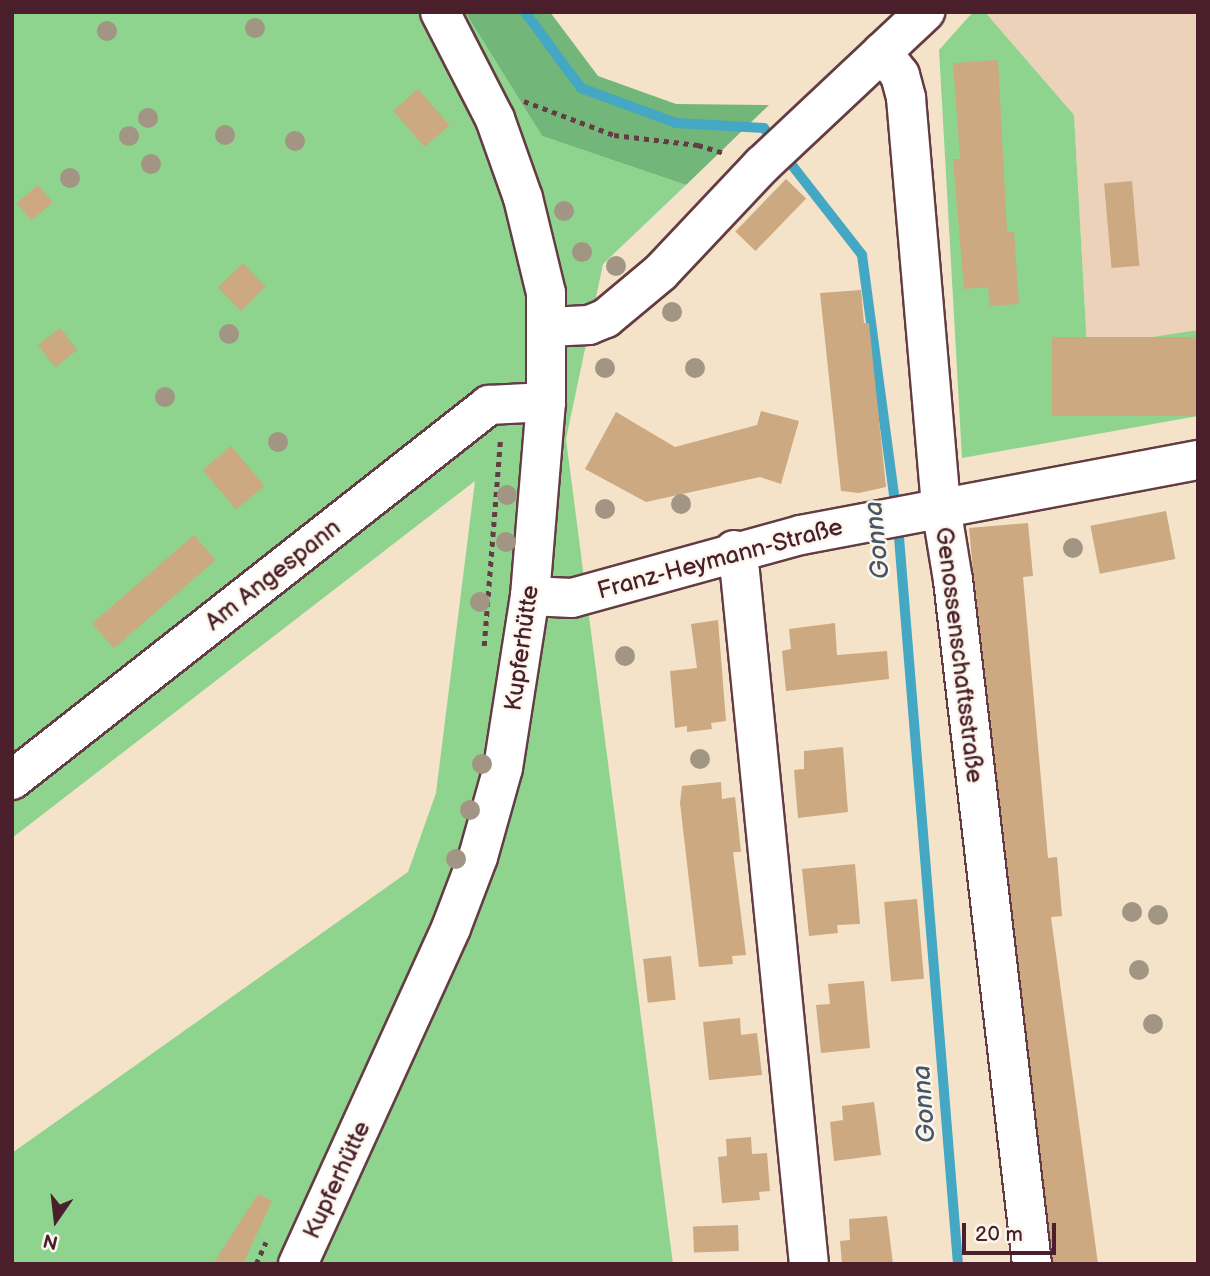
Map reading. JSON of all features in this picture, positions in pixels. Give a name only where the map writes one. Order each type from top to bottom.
[{"type":"street","name":"Kupferhütte","points":[[298,1264],[446,940],[478,857],[503,768],[530,596],[546,401],[548,327],[534,235],[480,84],[440,12]]},
{"type":"street","points":[[548,327],[589,325],[606,318],[661,272],[774,153],[925,12]]},
{"type":"street","name":"Genossenschaftsstraße","points":[[882,52],[900,75],[906,98],[915,512],[953,580],[1031,1264]]},
{"type":"street","points":[[500,401],[546,401]]},
{"type":"street","name":"Am Angespann","points":[[12,780],[489,405],[500,401]]},
{"type":"street","name":"Franz-Heymann-Straße","points":[[530,596],[572,598],[734,550],[915,512],[1198,460]]},
{"type":"street","points":[[734,550],[741,584],[809,1264]]},
{"type":"path","points":[[480,84],[614,135],[774,153]]},
{"type":"path","points":[[489,600],[500,401]]},
{"type":"path","points":[[256,1264],[268,1239]]},
{"type":"shaded area","points":[[985,12],[1198,12],[1198,330],[1087,347],[1074,115]]},
{"type":"green space","points":[[12,12],[465,12],[542,136],[686,185],[603,264],[566,439],[673,1264],[12,1264],[12,1153],[408,872],[436,793],[475,481],[12,838]]},
{"type":"green space","points":[[465,12],[550,12],[598,76],[676,104],[769,105],[686,185],[542,136]]},
{"type":"green space","points":[[973,12],[985,12],[1074,115],[1087,347],[1198,330],[1198,416],[962,458],[939,50]]},
{"type":"building","points":[[998,60],[1007,232],[1014,232],[1019,304],[990,306],[988,287],[964,289],[953,159],[960,159],[953,63]]},
{"type":"building","points":[[418,89],[449,125],[425,147],[393,111]]},
{"type":"building","points":[[786,179],[806,198],[755,251],[735,232]]},
{"type":"building","points":[[1132,181],[1139,266],[1112,268],[1104,183]]},
{"type":"building","points":[[38,185],[53,203],[31,221],[17,203]]},
{"type":"building","points":[[243,263],[266,287],[241,311],[218,287]]},
{"type":"building","points":[[861,290],[864,323],[869,323],[886,487],[859,493],[841,491],[820,293]]},
{"type":"building","points":[[60,328],[77,350],[55,367],[38,345]]},
{"type":"building","points":[[1052,337],[1198,337],[1198,416],[1052,416]]},
{"type":"building","points":[[761,411],[799,421],[781,484],[760,477],[646,502],[585,469],[616,412],[675,447],[757,425]]},
{"type":"building","points":[[231,446],[264,486],[236,510],[203,470]]},
{"type":"building","points":[[1166,511],[1175,559],[1100,574],[1090,526]]},
{"type":"building","points":[[1028,523],[1033,576],[1023,577],[1048,858],[1057,857],[1062,916],[1051,917],[1098,1264],[1053,1264],[972,560],[969,528]]},
{"type":"building","points":[[194,535],[216,560],[114,648],[92,624]]},
{"type":"building","points":[[718,620],[726,721],[711,723],[712,729],[687,732],[687,726],[675,728],[670,671],[697,668],[691,624]]},
{"type":"building","points":[[835,623],[837,655],[887,651],[889,679],[786,691],[782,651],[791,649],[789,629]]},
{"type":"building","points":[[843,747],[848,812],[798,818],[794,770],[804,769],[804,751]]},
{"type":"building","points":[[721,782],[722,799],[735,797],[741,852],[733,852],[746,955],[732,956],[733,964],[699,967],[680,803],[682,786]]},
{"type":"building","points":[[855,864],[860,924],[837,925],[838,933],[809,936],[802,869]]},
{"type":"building","points":[[917,899],[924,979],[891,982],[884,902]]},
{"type":"building","points":[[671,956],[676,1000],[648,1003],[643,959]]},
{"type":"building","points":[[864,981],[870,1048],[821,1053],[816,1005],[830,1004],[828,984]]},
{"type":"building","points":[[740,1018],[741,1035],[757,1033],[762,1075],[709,1080],[703,1022]]},
{"type":"building","points":[[874,1102],[881,1155],[834,1161],[830,1122],[843,1120],[842,1106]]},
{"type":"building","points":[[751,1137],[752,1154],[767,1153],[770,1191],[759,1192],[760,1200],[722,1203],[718,1157],[727,1156],[726,1139]]},
{"type":"building","points":[[258,1194],[272,1201],[243,1264],[213,1264]]},
{"type":"building","points":[[887,1216],[893,1264],[842,1264],[840,1241],[850,1240],[849,1219]]},
{"type":"building","points":[[738,1225],[739,1251],[694,1253],[693,1227]]},
{"type":"waterway","name":"Gonna","points":[[525,12],[581,88],[676,123],[764,128],[775,143]]},
{"type":"waterway","name":"Gonna","points":[[784,155],[862,255],[896,510]]},
{"type":"waterway","name":"Gonna","points":[[898,525],[958,1264]]}]
